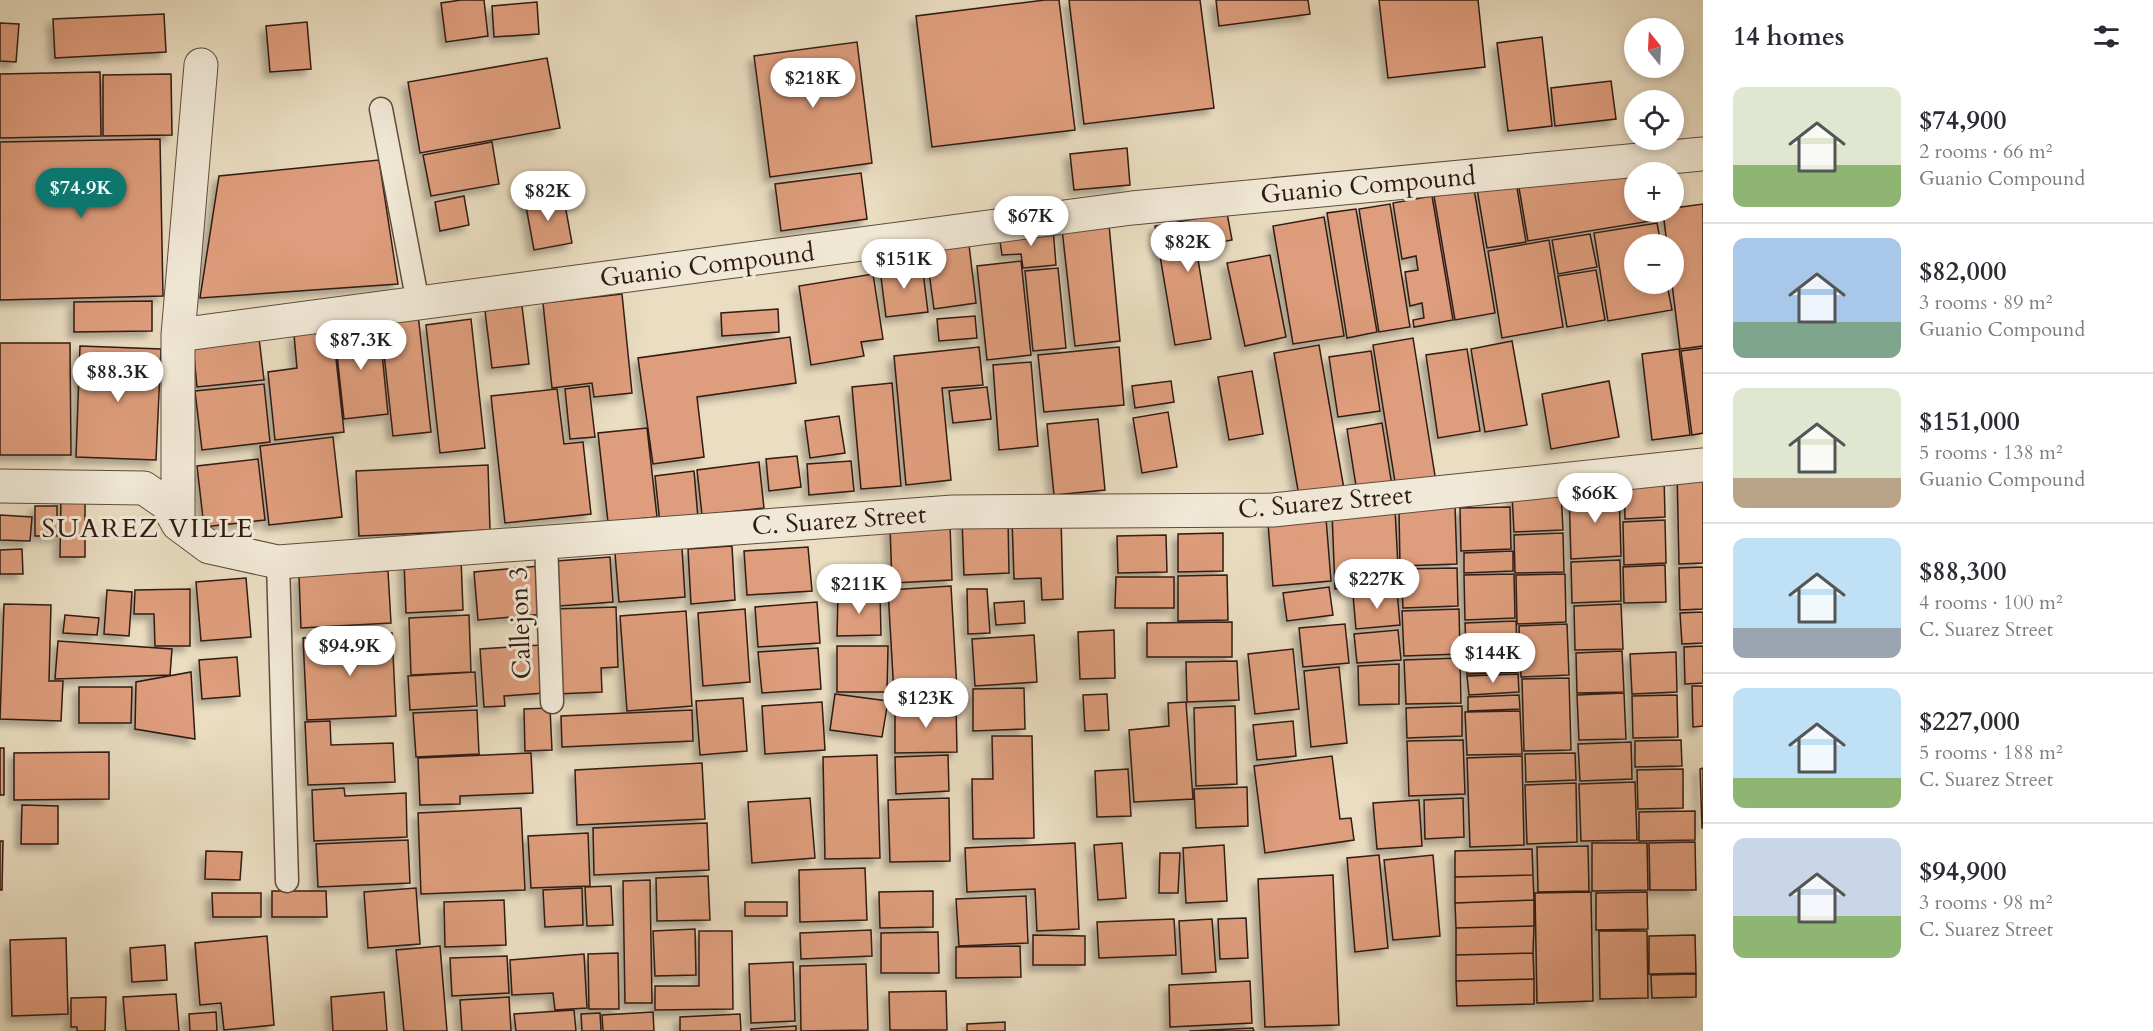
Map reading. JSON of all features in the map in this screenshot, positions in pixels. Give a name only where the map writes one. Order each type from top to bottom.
[{"type":"street","points":[[178,524],[178,335],[201,65]]},
{"type":"street","name":"Guanio Compound","points":[[178,335],[1132,208],[1703,154]]},
{"type":"street","name":"C. Suarez Street","points":[[0,486],[144,488],[166,504],[178,524],[209,547],[278,562],[953,512],[1273,510],[1703,465]]},
{"type":"lane","points":[[381,109],[418,303]]},
{"type":"lane","name":"Callejon 3","points":[[546,542],[552,702]]},
{"type":"lane","points":[[278,562],[288,881]]},
{"type":"building","points":[[484,0],[488,36],[446,42],[441,3]]},
{"type":"building","points":[[1059,0],[1075,130],[932,147],[916,16]]},
{"type":"building","points":[[1069,0],[1200,0],[1214,108],[1084,124]]},
{"type":"building","points":[[1216,0],[1308,0],[1310,14],[1219,26]]},
{"type":"building","points":[[1379,0],[1478,0],[1485,67],[1388,78]]},
{"type":"building","points":[[537,2],[539,34],[494,37],[492,6]]},
{"type":"building","points":[[164,14],[166,52],[55,58],[53,19]]},
{"type":"building","points":[[307,22],[311,69],[270,72],[266,26]]},
{"type":"building","points":[[0,23],[19,24],[16,62],[0,61]]},
{"type":"building","points":[[1542,37],[1552,126],[1508,131],[1497,43]]},
{"type":"building","points":[[857,42],[872,163],[770,177],[754,56]]},
{"type":"building","points":[[547,58],[560,128],[420,153],[408,82]]},
{"type":"building","points":[[100,72],[101,136],[0,138],[0,74]]},
{"type":"building","points":[[171,74],[172,135],[103,136],[103,75]]},
{"type":"building","points":[[1611,81],[1616,119],[1555,126],[1551,88]]},
{"type":"building","points":[[160,139],[163,296],[0,300],[0,142]]},
{"type":"building","points":[[492,142],[499,184],[431,196],[423,155]]},
{"type":"building","points":[[1127,148],[1130,185],[1074,190],[1070,154]]},
{"type":"building","points":[[379,160],[398,284],[200,298],[219,176]]},
{"type":"building","points":[[861,173],[867,219],[781,231],[775,184]]},
{"type":"building","points":[[1624,173],[1624,222],[1645,222],[1528,241],[1518,182]]},
{"type":"building","points":[[1516,182],[1526,242],[1487,248],[1477,189]]},
{"type":"building","points":[[1474,189],[1495,313],[1455,320],[1434,196]]},
{"type":"building","points":[[563,194],[572,243],[534,250],[525,201]]},
{"type":"building","points":[[464,196],[469,225],[440,231],[435,202]]},
{"type":"building","points":[[1432,196],[1453,320],[1414,327],[1413,320],[1424,318],[1422,303],[1410,306],[1405,272],[1418,270],[1416,256],[1402,259],[1393,203]]},
{"type":"building","points":[[1390,204],[1410,327],[1379,332],[1359,209]]},
{"type":"building","points":[[1703,204],[1703,346],[1680,349],[1673,294],[1684,294],[1684,234],[1666,234],[1664,222],[1684,222],[1684,207]]},
{"type":"building","points":[[1356,209],[1377,332],[1347,338],[1327,213]]},
{"type":"building","points":[[1227,213],[1232,240],[1196,247],[1211,339],[1175,345],[1155,226]]},
{"type":"building","points":[[1324,217],[1344,336],[1293,344],[1273,226]]},
{"type":"building","points":[[1657,223],[1659,234],[1624,234],[1624,294],[1669,294],[1672,310],[1608,321],[1594,233]]},
{"type":"building","points":[[1109,225],[1120,341],[1075,346],[1062,229]]},
{"type":"building","points":[[1053,228],[1056,265],[1023,268],[1021,254],[1002,255],[999,234]]},
{"type":"building","points":[[1590,234],[1597,267],[1558,274],[1552,240]]},
{"type":"building","points":[[1549,240],[1563,327],[1502,338],[1488,251]]},
{"type":"building","points":[[969,245],[976,303],[934,309],[926,250]]},
{"type":"building","points":[[1270,255],[1286,337],[1245,346],[1227,263]]},
{"type":"building","points":[[1021,261],[1031,355],[987,360],[977,266]]},
{"type":"building","points":[[922,264],[928,312],[886,317],[880,269]]},
{"type":"building","points":[[1058,268],[1066,348],[1033,351],[1025,271]]},
{"type":"building","points":[[1596,270],[1605,320],[1567,327],[1558,276]]},
{"type":"building","points":[[873,274],[883,339],[861,342],[864,356],[811,365],[799,286]]},
{"type":"building","points":[[622,294],[632,393],[594,397],[592,383],[552,388],[543,303]]},
{"type":"building","points":[[152,301],[152,331],[74,332],[74,302]]},
{"type":"building","points":[[522,306],[529,364],[492,368],[485,311]]},
{"type":"building","points":[[778,309],[779,332],[722,336],[721,313]]},
{"type":"building","points":[[418,314],[431,432],[393,436],[380,318]]},
{"type":"building","points":[[975,316],[977,338],[939,341],[937,319]]},
{"type":"building","points":[[471,319],[485,448],[440,453],[426,325]]},
{"type":"building","points":[[379,323],[388,414],[344,419],[334,327]]},
{"type":"building","points":[[333,331],[344,432],[275,440],[268,372],[297,368],[294,335]]},
{"type":"building","points":[[790,337],[796,383],[697,397],[704,457],[653,464],[638,358]]},
{"type":"building","points":[[259,338],[264,380],[197,387],[193,346]]},
{"type":"building","points":[[1413,338],[1436,482],[1396,488],[1373,345]]},
{"type":"building","points":[[1512,341],[1527,425],[1485,432],[1471,349]]},
{"type":"building","points":[[0,343],[70,343],[71,455],[0,455]]},
{"type":"building","points":[[1319,345],[1344,489],[1299,496],[1274,353]]},
{"type":"building","points":[[80,346],[161,349],[156,460],[76,457]]},
{"type":"building","points":[[979,347],[983,385],[942,388],[951,480],[906,485],[894,356]]},
{"type":"building","points":[[1119,347],[1124,405],[1044,412],[1038,355]]},
{"type":"building","points":[[1703,348],[1703,433],[1692,435],[1681,351]]},
{"type":"building","points":[[1467,349],[1480,431],[1438,438],[1426,355]]},
{"type":"building","points":[[1679,349],[1690,435],[1652,440],[1642,354]]},
{"type":"building","points":[[1371,351],[1380,411],[1338,417],[1329,357]]},
{"type":"building","points":[[1031,362],[1038,446],[999,450],[993,365]]},
{"type":"building","points":[[1252,371],[1263,434],[1229,440],[1218,377]]},
{"type":"building","points":[[1171,381],[1174,402],[1135,408],[1132,386]]},
{"type":"building","points":[[1609,381],[1619,437],[1551,449],[1542,394]]},
{"type":"building","points":[[892,383],[901,486],[861,489],[852,387]]},
{"type":"building","points":[[264,384],[270,442],[202,450],[195,391]]},
{"type":"building","points":[[589,386],[595,437],[570,439],[565,389]]},
{"type":"building","points":[[987,387],[991,419],[953,423],[949,391]]},
{"type":"building","points":[[557,389],[564,444],[583,442],[591,514],[505,523],[491,396]]},
{"type":"building","points":[[1168,412],[1177,467],[1142,473],[1133,418]]},
{"type":"building","points":[[839,416],[845,453],[810,458],[805,421]]},
{"type":"building","points":[[1098,419],[1105,490],[1054,495],[1047,424]]},
{"type":"building","points":[[1382,423],[1392,486],[1357,492],[1347,429]]},
{"type":"building","points":[[647,428],[657,517],[608,522],[598,433]]},
{"type":"building","points":[[333,437],[342,517],[269,525],[260,446]]},
{"type":"building","points":[[797,456],[801,487],[769,491],[766,459]]},
{"type":"building","points":[[258,459],[265,520],[204,527],[197,466]]},
{"type":"building","points":[[851,461],[854,491],[809,495],[807,464]]},
{"type":"building","points":[[759,462],[764,508],[702,515],[697,470]]},
{"type":"building","points":[[488,465],[490,530],[359,536],[356,471]]},
{"type":"building","points":[[1703,468],[1703,563],[1679,564],[1677,469]]},
{"type":"building","points":[[694,471],[698,518],[660,523],[655,476]]},
{"type":"building","points":[[1664,475],[1665,517],[1625,519],[1624,477]]},
{"type":"building","points":[[1619,490],[1621,556],[1571,559],[1569,492]]},
{"type":"building","points":[[1561,492],[1563,530],[1514,532],[1512,494]]},
{"type":"building","points":[[85,497],[85,557],[60,557],[61,498]]},
{"type":"building","points":[[35,506],[57,506],[57,536],[35,536]]},
{"type":"building","points":[[1455,507],[1457,564],[1400,566],[1399,510]]},
{"type":"building","points":[[1510,507],[1511,549],[1461,551],[1460,508]]},
{"type":"building","points":[[1395,509],[1399,586],[1335,589],[1332,512]]},
{"type":"building","points":[[0,515],[32,517],[30,541],[0,540]]},
{"type":"building","points":[[1061,517],[1063,599],[1042,600],[1041,578],[1014,579],[1012,518]]},
{"type":"building","points":[[1008,518],[1009,573],[964,575],[962,519]]},
{"type":"building","points":[[1326,518],[1331,581],[1273,586],[1268,523]]},
{"type":"building","points":[[1665,520],[1666,563],[1624,565],[1623,522]]},
{"type":"building","points":[[950,525],[952,580],[892,583],[890,527]]},
{"type":"building","points":[[1223,533],[1223,571],[1178,572],[1178,534]]},
{"type":"building","points":[[1563,533],[1564,572],[1515,573],[1514,535]]},
{"type":"building","points":[[1166,535],[1167,572],[1118,573],[1117,536]]},
{"type":"building","points":[[732,546],[735,600],[691,604],[688,549]]},
{"type":"building","points":[[808,547],[812,591],[747,595],[744,551]]},
{"type":"building","points":[[682,548],[685,597],[619,602],[615,553]]},
{"type":"building","points":[[22,549],[23,574],[0,574],[0,550]]},
{"type":"building","points":[[1513,551],[1513,571],[1464,573],[1464,553]]},
{"type":"building","points":[[610,557],[613,602],[559,606],[556,561]]},
{"type":"building","points":[[461,558],[463,610],[406,613],[404,561]]},
{"type":"building","points":[[1620,560],[1621,601],[1572,603],[1571,562]]},
{"type":"building","points":[[1665,565],[1666,602],[1624,603],[1623,567]]},
{"type":"building","points":[[540,566],[545,614],[478,620],[474,572]]},
{"type":"building","points":[[1703,567],[1703,609],[1680,610],[1679,568]]},
{"type":"building","points":[[1457,568],[1458,606],[1403,608],[1401,569]]},
{"type":"building","points":[[388,571],[391,623],[301,628],[299,576]]},
{"type":"building","points":[[1514,574],[1515,618],[1465,620],[1464,575]]},
{"type":"building","points":[[1565,574],[1566,622],[1517,624],[1516,575]]},
{"type":"building","points":[[1227,575],[1228,620],[1178,621],[1178,576]]},
{"type":"building","points":[[1116,577],[1174,577],[1174,608],[1115,608]]},
{"type":"building","points":[[246,578],[251,637],[201,641],[196,582]]},
{"type":"building","points":[[951,586],[957,690],[894,694],[888,590]]},
{"type":"building","points":[[1329,587],[1333,615],[1287,621],[1283,593]]},
{"type":"building","points":[[190,589],[190,646],[155,646],[154,614],[134,614],[135,590]]},
{"type":"building","points":[[967,589],[987,589],[990,633],[968,634]]},
{"type":"building","points":[[107,590],[132,592],[129,636],[104,634]]},
{"type":"building","points":[[1397,590],[1400,625],[1356,629],[1353,595]]},
{"type":"building","points":[[880,593],[881,635],[837,636],[838,594]]},
{"type":"building","points":[[1024,601],[1025,623],[996,625],[994,603]]},
{"type":"building","points":[[817,602],[820,643],[758,647],[755,607]]},
{"type":"building","points":[[4,604],[51,605],[49,681],[63,681],[61,721],[0,719]]},
{"type":"building","points":[[1621,604],[1623,649],[1575,650],[1574,606]]},
{"type":"building","points":[[616,607],[618,667],[601,668],[602,692],[557,694],[555,609]]},
{"type":"building","points":[[745,609],[750,682],[703,686],[698,613]]},
{"type":"building","points":[[1459,609],[1460,654],[1404,656],[1402,611]]},
{"type":"building","points":[[686,611],[692,706],[627,711],[620,616]]},
{"type":"building","points":[[1703,612],[1703,643],[1682,644],[1680,613]]},
{"type":"building","points":[[65,615],[99,618],[97,635],[63,633]]},
{"type":"building","points":[[469,615],[471,672],[411,675],[409,618]]},
{"type":"building","points":[[1516,621],[1517,646],[1466,647],[1465,623]]},
{"type":"building","points":[[1232,622],[1232,657],[1147,657],[1147,623]]},
{"type":"building","points":[[1345,624],[1349,663],[1303,667],[1299,628]]},
{"type":"building","points":[[1567,624],[1569,675],[1521,677],[1519,626]]},
{"type":"building","points":[[1114,630],[1115,678],[1080,679],[1078,632]]},
{"type":"building","points":[[1398,630],[1401,660],[1357,663],[1354,634]]},
{"type":"building","points":[[392,633],[396,716],[307,720],[303,638]]},
{"type":"building","points":[[1034,635],[1037,682],[975,686],[972,639]]},
{"type":"building","points":[[58,641],[172,649],[170,675],[55,679]]},
{"type":"building","points":[[541,645],[545,693],[504,696],[505,706],[484,707],[480,649]]},
{"type":"building","points":[[837,646],[888,646],[887,692],[837,692]]},
{"type":"building","points":[[1703,646],[1703,683],[1685,684],[1684,647]]},
{"type":"building","points":[[818,648],[821,689],[762,693],[758,652]]},
{"type":"building","points":[[1293,649],[1299,709],[1255,714],[1248,654]]},
{"type":"building","points":[[1517,649],[1518,672],[1467,674],[1466,651]]},
{"type":"building","points":[[1622,651],[1624,692],[1577,693],[1576,653]]},
{"type":"building","points":[[1676,652],[1677,692],[1632,694],[1630,654]]},
{"type":"building","points":[[237,657],[240,696],[202,699],[199,660]]},
{"type":"building","points":[[1460,658],[1461,703],[1406,704],[1404,660]]},
{"type":"building","points":[[1237,661],[1239,700],[1187,702],[1186,662]]},
{"type":"building","points":[[1399,664],[1399,704],[1359,705],[1358,666]]},
{"type":"building","points":[[1339,667],[1347,743],[1311,747],[1304,671]]},
{"type":"building","points":[[191,672],[195,739],[135,729],[136,682]]},
{"type":"building","points":[[475,672],[477,706],[410,710],[408,676]]},
{"type":"building","points":[[1518,674],[1519,692],[1469,695],[1467,676]]},
{"type":"building","points":[[1569,678],[1571,750],[1524,751],[1522,679]]},
{"type":"building","points":[[1692,686],[1703,686],[1703,726],[1693,727]]},
{"type":"building","points":[[79,687],[132,687],[131,723],[79,723]]},
{"type":"building","points":[[1024,688],[1025,729],[973,731],[973,689]]},
{"type":"building","points":[[1624,693],[1626,739],[1579,740],[1577,695]]},
{"type":"building","points":[[835,694],[888,701],[882,737],[830,730]]},
{"type":"building","points":[[1107,694],[1109,730],[1085,731],[1083,695]]},
{"type":"building","points":[[1519,695],[1520,709],[1468,711],[1468,697]]},
{"type":"building","points":[[1677,695],[1678,737],[1633,738],[1632,696]]},
{"type":"building","points":[[743,698],[747,751],[700,755],[696,701]]},
{"type":"building","points":[[822,702],[825,750],[765,754],[762,706]]},
{"type":"building","points":[[1186,702],[1193,799],[1134,802],[1129,730],[1169,726],[1168,703]]},
{"type":"building","points":[[956,705],[957,752],[895,753],[895,706]]},
{"type":"building","points":[[1235,706],[1237,784],[1196,786],[1194,708]]},
{"type":"building","points":[[1462,706],[1462,736],[1407,738],[1406,708]]},
{"type":"building","points":[[550,708],[552,750],[525,751],[524,709]]},
{"type":"building","points":[[477,710],[479,754],[416,757],[413,713]]},
{"type":"building","points":[[692,710],[693,741],[562,747],[561,716]]},
{"type":"building","points":[[1520,711],[1522,754],[1467,755],[1465,712]]},
{"type":"building","points":[[330,721],[331,745],[393,743],[395,782],[308,785],[305,722]]},
{"type":"building","points":[[1293,721],[1296,756],[1257,760],[1253,725]]},
{"type":"building","points":[[992,736],[1032,736],[1034,838],[973,839],[972,779],[993,779]]},
{"type":"building","points":[[1463,740],[1465,794],[1409,796],[1407,741]]},
{"type":"building","points":[[1681,740],[1682,766],[1635,767],[1635,741]]},
{"type":"building","points":[[1631,742],[1632,779],[1580,781],[1578,744]]},
{"type":"building","points":[[0,748],[4,748],[4,795],[0,795]]},
{"type":"building","points":[[109,752],[109,799],[14,800],[14,753]]},
{"type":"building","points":[[531,753],[533,793],[460,796],[460,804],[420,805],[418,758]]},
{"type":"building","points":[[1575,753],[1576,780],[1526,782],[1525,754]]},
{"type":"building","points":[[877,755],[880,858],[825,859],[823,757]]},
{"type":"building","points":[[948,755],[949,791],[896,794],[895,757]]},
{"type":"building","points":[[1332,756],[1340,819],[1351,818],[1354,840],[1265,853],[1254,766]]},
{"type":"building","points":[[1522,756],[1524,845],[1470,847],[1467,758]]},
{"type":"building","points":[[702,763],[705,819],[577,825],[575,770]]},
{"type":"building","points":[[1703,768],[1703,828],[1702,828],[1700,769]]},
{"type":"building","points":[[1128,769],[1131,816],[1097,817],[1095,771]]},
{"type":"building","points":[[1683,769],[1683,808],[1638,809],[1637,770]]},
{"type":"building","points":[[1635,782],[1637,840],[1581,841],[1579,784]]},
{"type":"building","points":[[1576,783],[1577,842],[1527,844],[1525,785]]},
{"type":"building","points":[[1247,787],[1248,826],[1196,828],[1194,789]]},
{"type":"building","points":[[344,788],[345,796],[406,793],[407,837],[314,841],[312,790]]},
{"type":"building","points":[[810,798],[815,858],[752,863],[748,802]]},
{"type":"building","points":[[949,798],[950,861],[890,862],[888,800]]},
{"type":"building","points":[[1463,798],[1464,837],[1425,839],[1424,800]]},
{"type":"building","points":[[1419,800],[1422,846],[1377,849],[1373,803]]},
{"type":"building","points":[[22,805],[58,806],[58,844],[21,844]]},
{"type":"building","points":[[521,808],[525,890],[421,894],[418,813]]},
{"type":"building","points":[[1695,811],[1695,840],[1639,841],[1639,812]]},
{"type":"building","points":[[707,823],[709,870],[594,875],[593,828]]},
{"type":"building","points":[[588,833],[590,886],[531,888],[528,836]]},
{"type":"building","points":[[408,840],[410,883],[318,887],[316,844]]},
{"type":"building","points":[[0,841],[3,841],[2,890],[0,890]]},
{"type":"building","points":[[1695,842],[1696,890],[1650,890],[1649,843]]},
{"type":"building","points":[[1075,843],[1079,929],[1037,931],[1035,889],[967,892],[965,848]]},
{"type":"building","points":[[1122,843],[1126,898],[1098,900],[1094,845]]},
{"type":"building","points":[[1592,843],[1647,843],[1648,890],[1592,891]]},
{"type":"building","points":[[1224,845],[1227,901],[1186,903],[1183,848]]},
{"type":"building","points":[[1588,846],[1589,891],[1538,892],[1537,847]]},
{"type":"building","points":[[1532,849],[1533,875],[1455,877],[1455,851]]},
{"type":"building","points":[[206,851],[242,852],[240,880],[205,879]]},
{"type":"building","points":[[1160,853],[1180,853],[1178,893],[1159,893]]},
{"type":"building","points":[[1379,855],[1388,948],[1355,952],[1347,858]]},
{"type":"building","points":[[1433,855],[1440,936],[1393,940],[1384,860]]},
{"type":"building","points":[[865,868],[867,920],[800,922],[799,870]]},
{"type":"building","points":[[1333,875],[1339,1025],[1265,1027],[1258,879]]},
{"type":"building","points":[[1533,875],[1534,900],[1455,903],[1455,877]]},
{"type":"building","points":[[708,876],[710,920],[657,921],[656,878]]},
{"type":"building","points":[[650,880],[652,1003],[625,1003],[623,881]]},
{"type":"building","points":[[611,886],[613,925],[587,926],[585,887]]},
{"type":"building","points":[[416,888],[420,944],[368,948],[364,892]]},
{"type":"building","points":[[582,888],[583,925],[545,927],[543,890]]},
{"type":"building","points":[[272,891],[326,891],[327,917],[272,917]]},
{"type":"building","points":[[933,891],[933,927],[880,928],[879,892]]},
{"type":"building","points":[[1591,892],[1593,1001],[1537,1003],[1535,893]]},
{"type":"building","points":[[1647,892],[1648,929],[1596,930],[1596,893]]},
{"type":"building","points":[[212,893],[261,893],[261,917],[213,917]]},
{"type":"building","points":[[1026,896],[1028,943],[959,946],[956,899]]},
{"type":"building","points":[[504,900],[506,945],[445,947],[444,902]]},
{"type":"building","points":[[1534,900],[1534,926],[1456,928],[1455,903]]},
{"type":"building","points":[[745,902],[787,902],[787,916],[745,916]]},
{"type":"building","points":[[1246,918],[1248,958],[1220,959],[1218,919]]},
{"type":"building","points":[[1174,919],[1176,955],[1099,958],[1097,922]]},
{"type":"building","points":[[1212,919],[1216,972],[1182,974],[1179,921]]},
{"type":"building","points":[[1534,926],[1533,953],[1456,955],[1456,928]]},
{"type":"building","points":[[695,929],[696,975],[655,976],[653,931]]},
{"type":"building","points":[[871,930],[872,956],[801,959],[800,933]]},
{"type":"building","points":[[699,931],[732,931],[733,1009],[655,1010],[655,986],[699,986]]},
{"type":"building","points":[[1599,931],[1647,931],[1648,998],[1600,999]]},
{"type":"building","points":[[938,932],[939,973],[881,973],[881,933]]},
{"type":"building","points":[[1033,935],[1085,936],[1085,965],[1033,965]]},
{"type":"building","points":[[1695,935],[1696,973],[1649,974],[1649,936]]},
{"type":"building","points":[[267,936],[274,1025],[224,1030],[221,1003],[200,1005],[195,943]]},
{"type":"building","points":[[66,938],[68,1014],[12,1016],[10,940]]},
{"type":"building","points":[[165,945],[167,980],[132,982],[130,948]]},
{"type":"building","points":[[440,946],[447,1031],[404,1031],[396,950]]},
{"type":"building","points":[[1020,946],[1021,977],[956,978],[956,947]]},
{"type":"building","points":[[618,953],[619,1009],[589,1009],[588,954]]},
{"type":"building","points":[[1533,953],[1534,979],[1456,981],[1456,955]]},
{"type":"building","points":[[584,954],[587,1008],[555,1010],[553,993],[512,995],[510,960]]},
{"type":"building","points":[[507,956],[509,993],[452,996],[450,958]]},
{"type":"building","points":[[793,962],[795,1021],[751,1023],[749,964]]},
{"type":"building","points":[[866,964],[868,1030],[801,1031],[800,966]]},
{"type":"building","points":[[1696,974],[1696,997],[1652,998],[1651,975]]},
{"type":"building","points":[[1534,979],[1534,1004],[1457,1006],[1456,981]]},
{"type":"building","points":[[1250,981],[1252,1023],[1170,1027],[1169,985]]},
{"type":"building","points":[[946,991],[947,1030],[890,1030],[889,992]]},
{"type":"building","points":[[384,992],[387,1031],[333,1031],[331,997]]},
{"type":"building","points":[[176,994],[179,1031],[126,1031],[123,997]]},
{"type":"building","points":[[106,997],[105,1031],[77,1031],[77,1027],[71,1027],[71,998]]},
{"type":"building","points":[[509,997],[511,1031],[462,1031],[460,1000]]},
{"type":"building","points":[[574,1010],[576,1031],[516,1031],[514,1014]]},
{"type":"building","points":[[216,1012],[217,1031],[190,1031],[189,1014]]},
{"type":"building","points":[[653,1012],[654,1031],[603,1031],[602,1015]]},
{"type":"building","points":[[600,1013],[601,1031],[582,1031],[581,1014]]},
{"type":"building","points":[[740,1014],[741,1031],[680,1031],[680,1017]]},
{"type":"building","points":[[1005,1022],[1005,1031],[967,1031],[967,1024]]},
{"type":"building","points":[[796,1026],[796,1031],[751,1031],[751,1029]]},
{"type":"building","points":[[1253,1028],[1254,1031],[1189,1031]]},
{"type":"district","name":"SUAREZ VILLE","points":[[148,528]]}]
